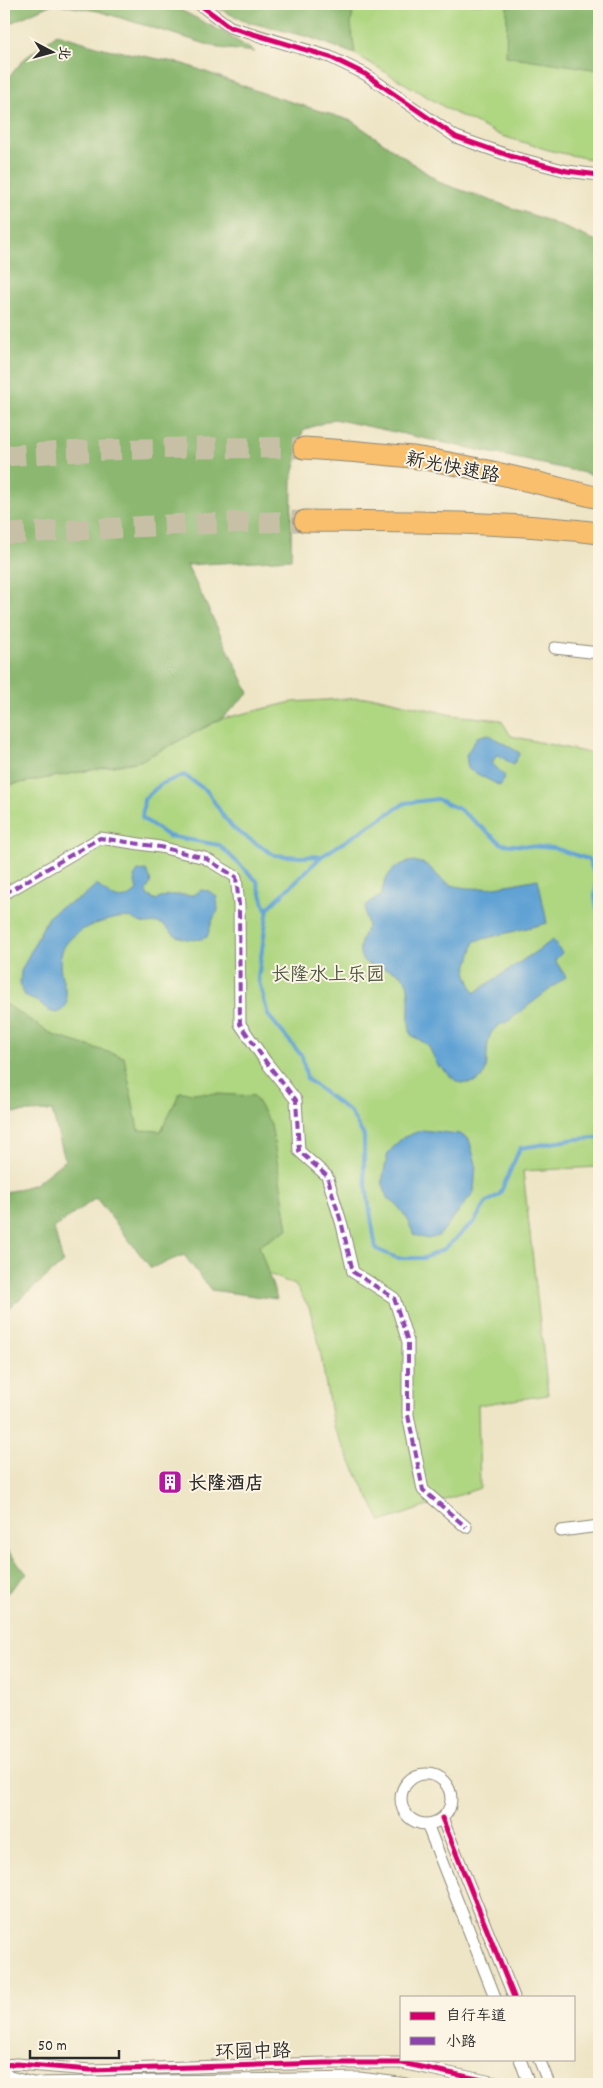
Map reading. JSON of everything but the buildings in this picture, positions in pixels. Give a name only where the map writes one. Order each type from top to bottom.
[{"type":"highway","name":"新光快速路","points":[[304,448],[357,451],[413,458],[470,468],[599,498]]},
{"type":"highway","points":[[305,521],[488,523],[552,527],[599,533]]},
{"type":"street","points":[[199,4],[230,27],[330,57],[365,74],[456,137],[513,157],[567,171],[599,175]]},
{"type":"street","points":[[555,648],[599,653]]},
{"type":"street","points":[[4,894],[100,838],[205,858],[236,877],[240,1024],[266,1062],[296,1100],[299,1151],[327,1176],[353,1272],[394,1298],[408,1342],[408,1415],[423,1490],[466,1527]]},
{"type":"street","points":[[561,1531],[599,1526]]},
{"type":"street","points":[[431,1774],[444,1782],[451,1796],[451,1804],[442,1818],[427,1824],[419,1823],[412,1819],[402,1805],[403,1789],[414,1776],[431,1774]]},
{"type":"street","points":[[442,1818],[514,1996]]},
{"type":"street","points":[[427,1824],[495,1996]]},
{"type":"street","points":[[520,2060],[530,2084]]},
{"type":"street","points":[[539,2060],[549,2084]]},
{"type":"street","name":"环园中路","points":[[4,2065],[17,2064],[90,2070],[325,2063],[402,2063],[501,2084]]},
{"type":"street","name":"环园中路","points":[[4,2073],[10,2077],[33,2083],[359,2078],[407,2084]]},
{"type":"green space","points":[[4,4],[52,4],[4,26]]},
{"type":"green space","points":[[54,4],[169,4],[223,32],[255,52],[219,48],[98,11]]},
{"type":"green space","points":[[210,4],[599,4],[599,161],[552,151],[502,136],[451,111],[355,54],[309,37],[244,21]]},
{"type":"green space","points":[[210,4],[354,4],[351,24],[355,54],[309,37],[244,21]]},
{"type":"green space","points":[[507,4],[599,4],[599,70],[506,56]]},
{"type":"green space","points":[[57,34],[103,48],[184,64],[263,93],[352,121],[441,183],[541,218],[599,242],[599,476],[334,419],[303,430],[292,480],[291,559],[187,565],[249,693],[221,719],[140,761],[4,786],[4,83],[24,59]]},
{"type":"green space","name":"长隆水上乐园","points":[[375,697],[452,715],[501,720],[511,736],[599,755],[599,1167],[523,1171],[548,1395],[478,1405],[480,1488],[381,1522],[333,1426],[318,1339],[309,1307],[295,1285],[264,1272],[105,1130],[4,1082],[4,786],[140,761],[221,719],[292,702]]},
{"type":"green space","points":[[6,1004],[53,1035],[124,1057],[138,1130],[161,1131],[180,1092],[254,1096],[271,1124],[288,1229],[259,1246],[277,1299],[211,1290],[184,1255],[151,1268],[96,1198],[54,1228],[63,1263],[4,1312],[4,1193],[35,1184],[65,1160],[52,1111],[9,1113],[4,1120],[4,1005]]},
{"type":"green space","points":[[4,1546],[27,1574],[4,1596]]},
{"type":"water","points":[[488,734],[520,753],[513,765],[497,754],[492,763],[505,776],[500,786],[468,769],[466,755],[477,737]]},
{"type":"water","points":[[414,861],[425,864],[445,882],[459,887],[493,887],[538,879],[547,923],[475,941],[466,971],[474,993],[553,940],[562,953],[555,960],[566,977],[507,1022],[496,1027],[490,1035],[485,1071],[482,1078],[474,1082],[460,1083],[456,1081],[438,1066],[428,1045],[411,1035],[408,986],[402,976],[393,970],[368,964],[361,957],[361,941],[368,926],[365,914],[366,907],[371,901],[381,896],[388,876],[395,868]]},
{"type":"water","points":[[146,870],[150,880],[150,885],[146,890],[147,895],[156,900],[168,895],[194,895],[201,890],[209,891],[217,897],[218,911],[212,921],[207,937],[203,939],[184,938],[175,935],[159,923],[145,924],[125,917],[104,921],[84,929],[66,943],[61,955],[60,968],[67,1000],[64,1008],[56,1013],[49,1011],[39,1002],[26,997],[20,982],[21,971],[48,917],[59,908],[81,898],[97,884],[111,896],[121,899],[127,898],[137,890],[134,877],[138,871]]},
{"type":"water","points":[[422,1130],[459,1134],[469,1139],[476,1164],[474,1192],[439,1236],[428,1239],[414,1235],[406,1217],[397,1205],[387,1198],[382,1181],[388,1153],[402,1138]]},
{"type":"waterway","points":[[266,910],[257,881],[219,845],[168,836],[142,818],[144,799],[161,784],[184,775],[207,791],[234,829],[274,855],[321,856]]},
{"type":"waterway","points":[[599,918],[595,897],[597,879],[588,859],[554,848],[502,844],[459,809],[437,799],[405,803],[322,856],[268,908],[258,978],[268,1015],[302,1056],[307,1079],[350,1112],[364,1136],[364,1172],[376,1249],[397,1258],[424,1258],[444,1249],[474,1222],[486,1203],[500,1194],[520,1148],[576,1139],[599,1138]]},
{"type":"tunnel","points":[[4,456],[79,451],[304,448]]},
{"type":"tunnel","points":[[4,534],[188,524],[305,521]]},
{"type":"marked path","points":[[4,894],[100,838],[160,847],[205,858],[236,877],[239,905],[240,1024],[266,1062],[296,1100],[299,1151],[327,1176],[342,1225],[353,1272],[394,1298],[408,1342],[408,1415],[423,1490],[466,1527]]},
{"type":"cycle path","points":[[199,4],[230,27],[330,57],[365,74],[456,137],[513,157],[567,171],[599,175]]},
{"type":"cycle path","points":[[442,1818],[514,1996]]},
{"type":"cycle path","points":[[4,2065],[17,2064],[90,2070],[325,2063],[402,2063],[501,2084]]},
{"type":"place","name":"长隆酒店","points":[[170,1482]]}]
